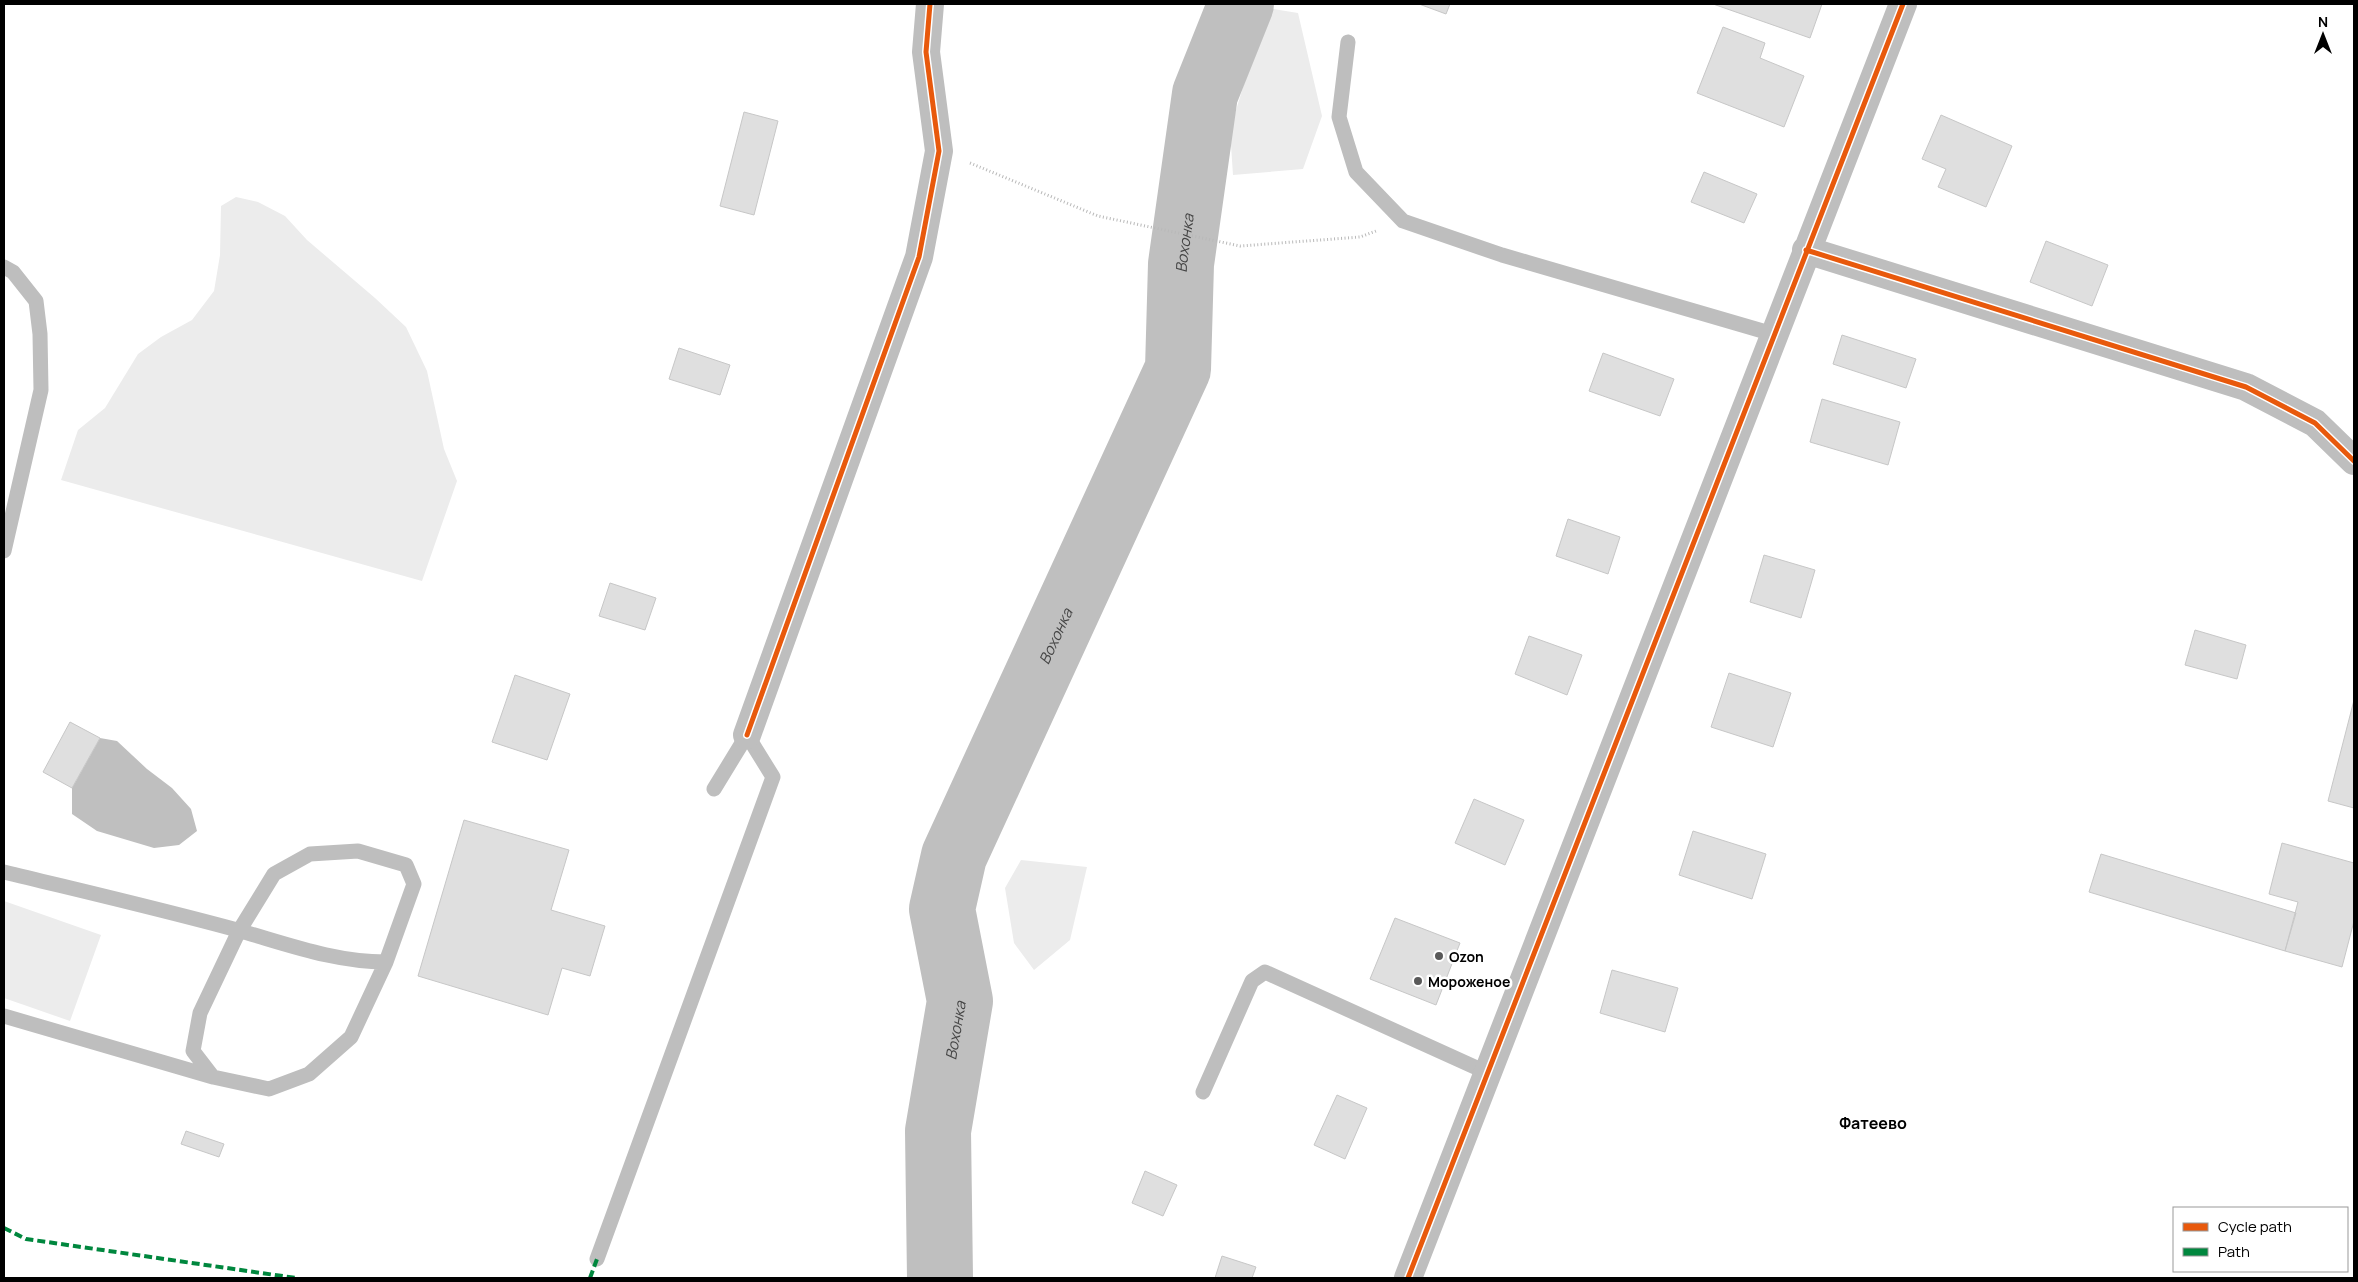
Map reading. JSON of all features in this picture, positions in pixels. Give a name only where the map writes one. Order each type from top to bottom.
[{"type":"street","points":[[747,735],[919,257],[939,150],[926,52],[930,4]]},
{"type":"street","points":[[1408,1278],[1773,334],[1903,4]]},
{"type":"street","points":[[1806,250],[2246,387],[2315,422],[2354,460]]},
{"type":"lane","points":[[1348,42],[1339,117],[1341,126],[1356,172],[1403,221],[1502,255],[1773,334]]},
{"type":"lane","points":[[4,267],[13,272],[36,300],[40,334],[41,390],[4,550]]},
{"type":"lane","points":[[597,1259],[773,777],[747,735],[714,789]]},
{"type":"lane","points":[[4,1016],[213,1078],[269,1089],[309,1074],[351,1037],[386,962],[414,884],[406,865],[358,851],[310,854],[274,874],[238,930],[200,1013],[193,1051],[213,1078]]},
{"type":"lane","points":[[4,872],[238,930],[317,954],[365,962],[386,962]]},
{"type":"lane","points":[[1203,1092],[1252,981],[1265,972],[1488,1073]]},
{"type":"path","points":[[939,150],[1098,216],[1240,246],[1360,236],[1403,221]]},
{"type":"shaded area","points":[[1267,8],[1298,13],[1322,116],[1303,169],[1233,175],[1230,130]]},
{"type":"shaded area","points":[[236,197],[258,202],[285,216],[307,240],[406,327],[427,371],[444,449],[457,481],[422,581],[61,480],[78,430],[105,408],[138,354],[161,337],[192,320],[214,291],[220,255],[221,206]]},
{"type":"shaded area","points":[[100,738],[117,741],[147,769],[172,788],[191,809],[197,831],[179,845],[154,848],[97,831],[72,814],[72,788]]},
{"type":"shaded area","points":[[1021,860],[1087,867],[1070,940],[1034,970],[1014,943],[1005,888]]},
{"type":"shaded area","points":[[4,901],[101,935],[70,1021],[4,998]]},
{"type":"building","points":[[1419,4],[1450,4],[1446,14]]},
{"type":"building","points":[[1713,4],[1822,4],[1810,38]]},
{"type":"building","points":[[1723,27],[1765,43],[1760,58],[1804,76],[1784,127],[1697,93]]},
{"type":"building","points":[[744,112],[778,121],[754,215],[720,206]]},
{"type":"building","points":[[1941,115],[2012,146],[1986,207],[1938,187],[1946,169],[1922,159]]},
{"type":"building","points":[[1704,172],[1757,194],[1744,223],[1691,202]]},
{"type":"building","points":[[2046,241],[2108,265],[2092,306],[2030,282]]},
{"type":"building","points":[[1842,335],[1916,359],[1906,388],[1833,364]]},
{"type":"building","points":[[679,348],[730,365],[720,395],[669,379]]},
{"type":"building","points":[[1603,353],[1674,379],[1660,416],[1589,391]]},
{"type":"building","points":[[1822,399],[1900,422],[1888,465],[1810,442]]},
{"type":"building","points":[[1568,519],[1620,537],[1608,574],[1556,556]]},
{"type":"building","points":[[1764,555],[1815,570],[1801,618],[1750,602]]},
{"type":"building","points":[[610,583],[656,598],[645,630],[599,616]]},
{"type":"building","points":[[2195,630],[2246,645],[2237,679],[2185,665]]},
{"type":"building","points":[[1529,636],[1582,655],[1567,695],[1515,674]]},
{"type":"building","points":[[1729,673],[1791,693],[1773,747],[1711,727]]},
{"type":"building","points":[[515,675],[570,694],[547,760],[492,742]]},
{"type":"building","points":[[2354,700],[2354,808],[2328,801]]},
{"type":"building","points":[[70,722],[100,738],[72,788],[43,772]]},
{"type":"building","points":[[1474,799],[1524,820],[1505,865],[1455,843]]},
{"type":"building","points":[[464,820],[569,850],[551,910],[605,926],[590,976],[562,968],[548,1015],[418,976]]},
{"type":"building","points":[[1693,831],[1766,854],[1752,899],[1679,875]]},
{"type":"building","points":[[2282,843],[2354,863],[2354,921],[2342,967],[2285,951],[2298,902],[2269,894]]},
{"type":"building","points":[[2101,854],[2296,913],[2285,951],[2089,892]]},
{"type":"building","points":[[1395,918],[1460,943],[1436,1005],[1370,979]]},
{"type":"building","points":[[1612,970],[1678,988],[1665,1032],[1600,1013]]},
{"type":"building","points":[[1337,1095],[1367,1108],[1345,1159],[1314,1145]]},
{"type":"building","points":[[186,1131],[224,1144],[219,1157],[181,1144]]},
{"type":"building","points":[[1145,1171],[1177,1185],[1163,1216],[1132,1203]]},
{"type":"building","points":[[1222,1256],[1256,1267],[1252,1278],[1215,1278]]},
{"type":"waterway","name":"Вохонка","points":[[940,1278],[938,1131],[960,1001],[942,909],[954,856],[1178,369],[1181,264],[1205,94],[1241,4]]},
{"type":"marked path","points":[[4,1228],[26,1239],[296,1278]]},
{"type":"marked path","points":[[590,1278],[597,1259]]},
{"type":"cycle path","points":[[747,735],[919,257],[939,151],[926,52],[930,4]]},
{"type":"cycle path","points":[[1408,1278],[1903,4]]},
{"type":"cycle path","points":[[1806,250],[2246,387],[2315,423],[2354,461]]},
{"type":"place","name":"Ozon","points":[[1439,956]]},
{"type":"place","name":"Мороженое","points":[[1418,981]]},
{"type":"district","name":"Фатеево","points":[[1873,1123]]}]
